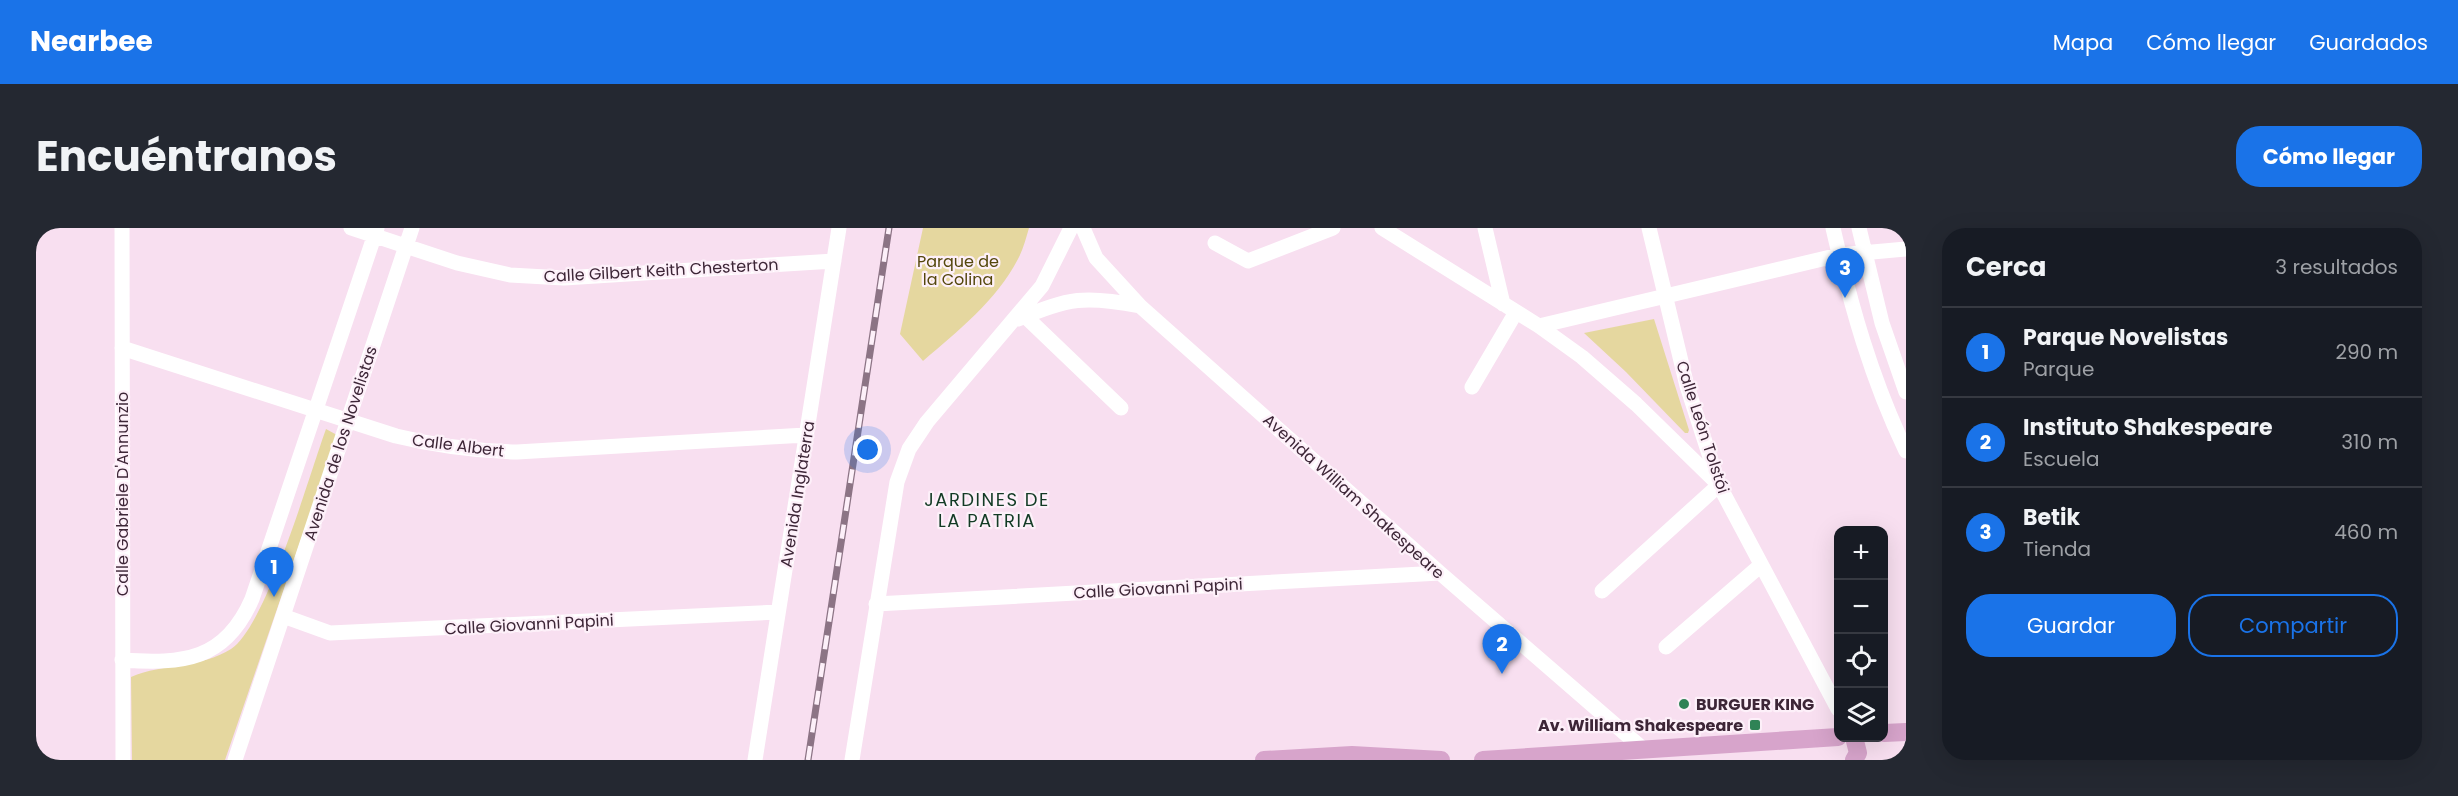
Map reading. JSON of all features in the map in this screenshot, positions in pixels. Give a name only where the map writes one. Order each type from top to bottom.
[{"type":"main road","points":[[1888,733],[1906,732]]},
{"type":"main road","points":[[1483,760],[1834,737]]},
{"type":"main road","points":[[1854,760],[1858,753],[1855,742]]},
{"type":"main road","points":[[1264,760],[1352,755],[1441,760]]},
{"type":"street","name":"Calle Gabriele D'Annunzio","points":[[122,228],[123,760]]},
{"type":"street","name":"Calle Gilbert Keith Chesterton","points":[[351,228],[376,232],[406,246],[457,263],[510,275],[564,278],[834,261]]},
{"type":"street","name":"Avenida de los Novelistas","points":[[235,760],[412,228]]},
{"type":"street","name":"Avenida Inglaterra","points":[[755,760],[839,228]]},
{"type":"street","points":[[852,760],[897,482],[909,450],[927,422],[1019,318],[1042,286],[1071,228]]},
{"type":"street","name":"Avenida William Shakespeare","points":[[1083,228],[1096,258],[1140,306],[1440,573],[1643,749]]},
{"type":"street","points":[[1215,243],[1248,261],[1333,228]]},
{"type":"street","points":[[1382,228],[1539,326],[1582,357],[1629,397],[1719,485],[1602,591]]},
{"type":"street","points":[[1472,387],[1510,308],[1485,228]]},
{"type":"street","name":"Calle León Tolstói","points":[[1649,228],[1688,386],[1719,485],[1834,700]]},
{"type":"street","points":[[1833,228],[1856,326],[1873,376],[1906,451]]},
{"type":"street","points":[[1859,228],[1882,323],[1906,392]]},
{"type":"street","name":"Avenida de los Novelistas","points":[[122,660],[138,661],[195,656],[224,642],[238,627],[252,599],[376,232]]},
{"type":"street","points":[[1539,326],[1839,255],[1906,249]]},
{"type":"street","points":[[1108,300],[1117,296],[1120,291],[1116,278]]},
{"type":"street","points":[[1019,318],[1058,303],[1075,300],[1108,300],[1140,306]]},
{"type":"street","points":[[1019,318],[1121,408]]},
{"type":"street","name":"Calle Albert","points":[[122,348],[347,421],[427,443],[480,451],[517,452],[806,435]]},
{"type":"street","points":[[1666,647],[1761,565]]},
{"type":"street","name":"Calle Giovanni Papini","points":[[876,604],[1440,573]]},
{"type":"street","name":"Calle Giovanni Papini","points":[[283,616],[330,633],[778,612]]},
{"type":"green space","name":"Parque de la Colina","points":[[923,228],[1029,228],[1020,255],[988,302],[923,361],[900,334]]},
{"type":"green space","points":[[1654,319],[1689,430],[1688,433],[1685,433],[1626,372],[1584,333]]},
{"type":"green space","points":[[326,429],[337,435],[225,760],[132,760],[131,677],[156,669],[195,663],[219,655],[231,649],[244,635],[258,612],[286,547]]},
{"type":"railway","points":[[808,760],[889,228]]},
{"type":"place","name":"Betik","points":[[1845,298]]},
{"type":"place","name":"Parque Novelistas","points":[[274,597]]},
{"type":"place","name":"Instituto Shakespeare","points":[[1502,674]]},
{"type":"place","name":"BURGUER KING","points":[[1684,704]]},
{"type":"place","name":"Av. William Shakespeare","points":[[1755,725]]},
{"type":"district","name":"JARDINES DE LA PATRIA","points":[[987,510]]}]
